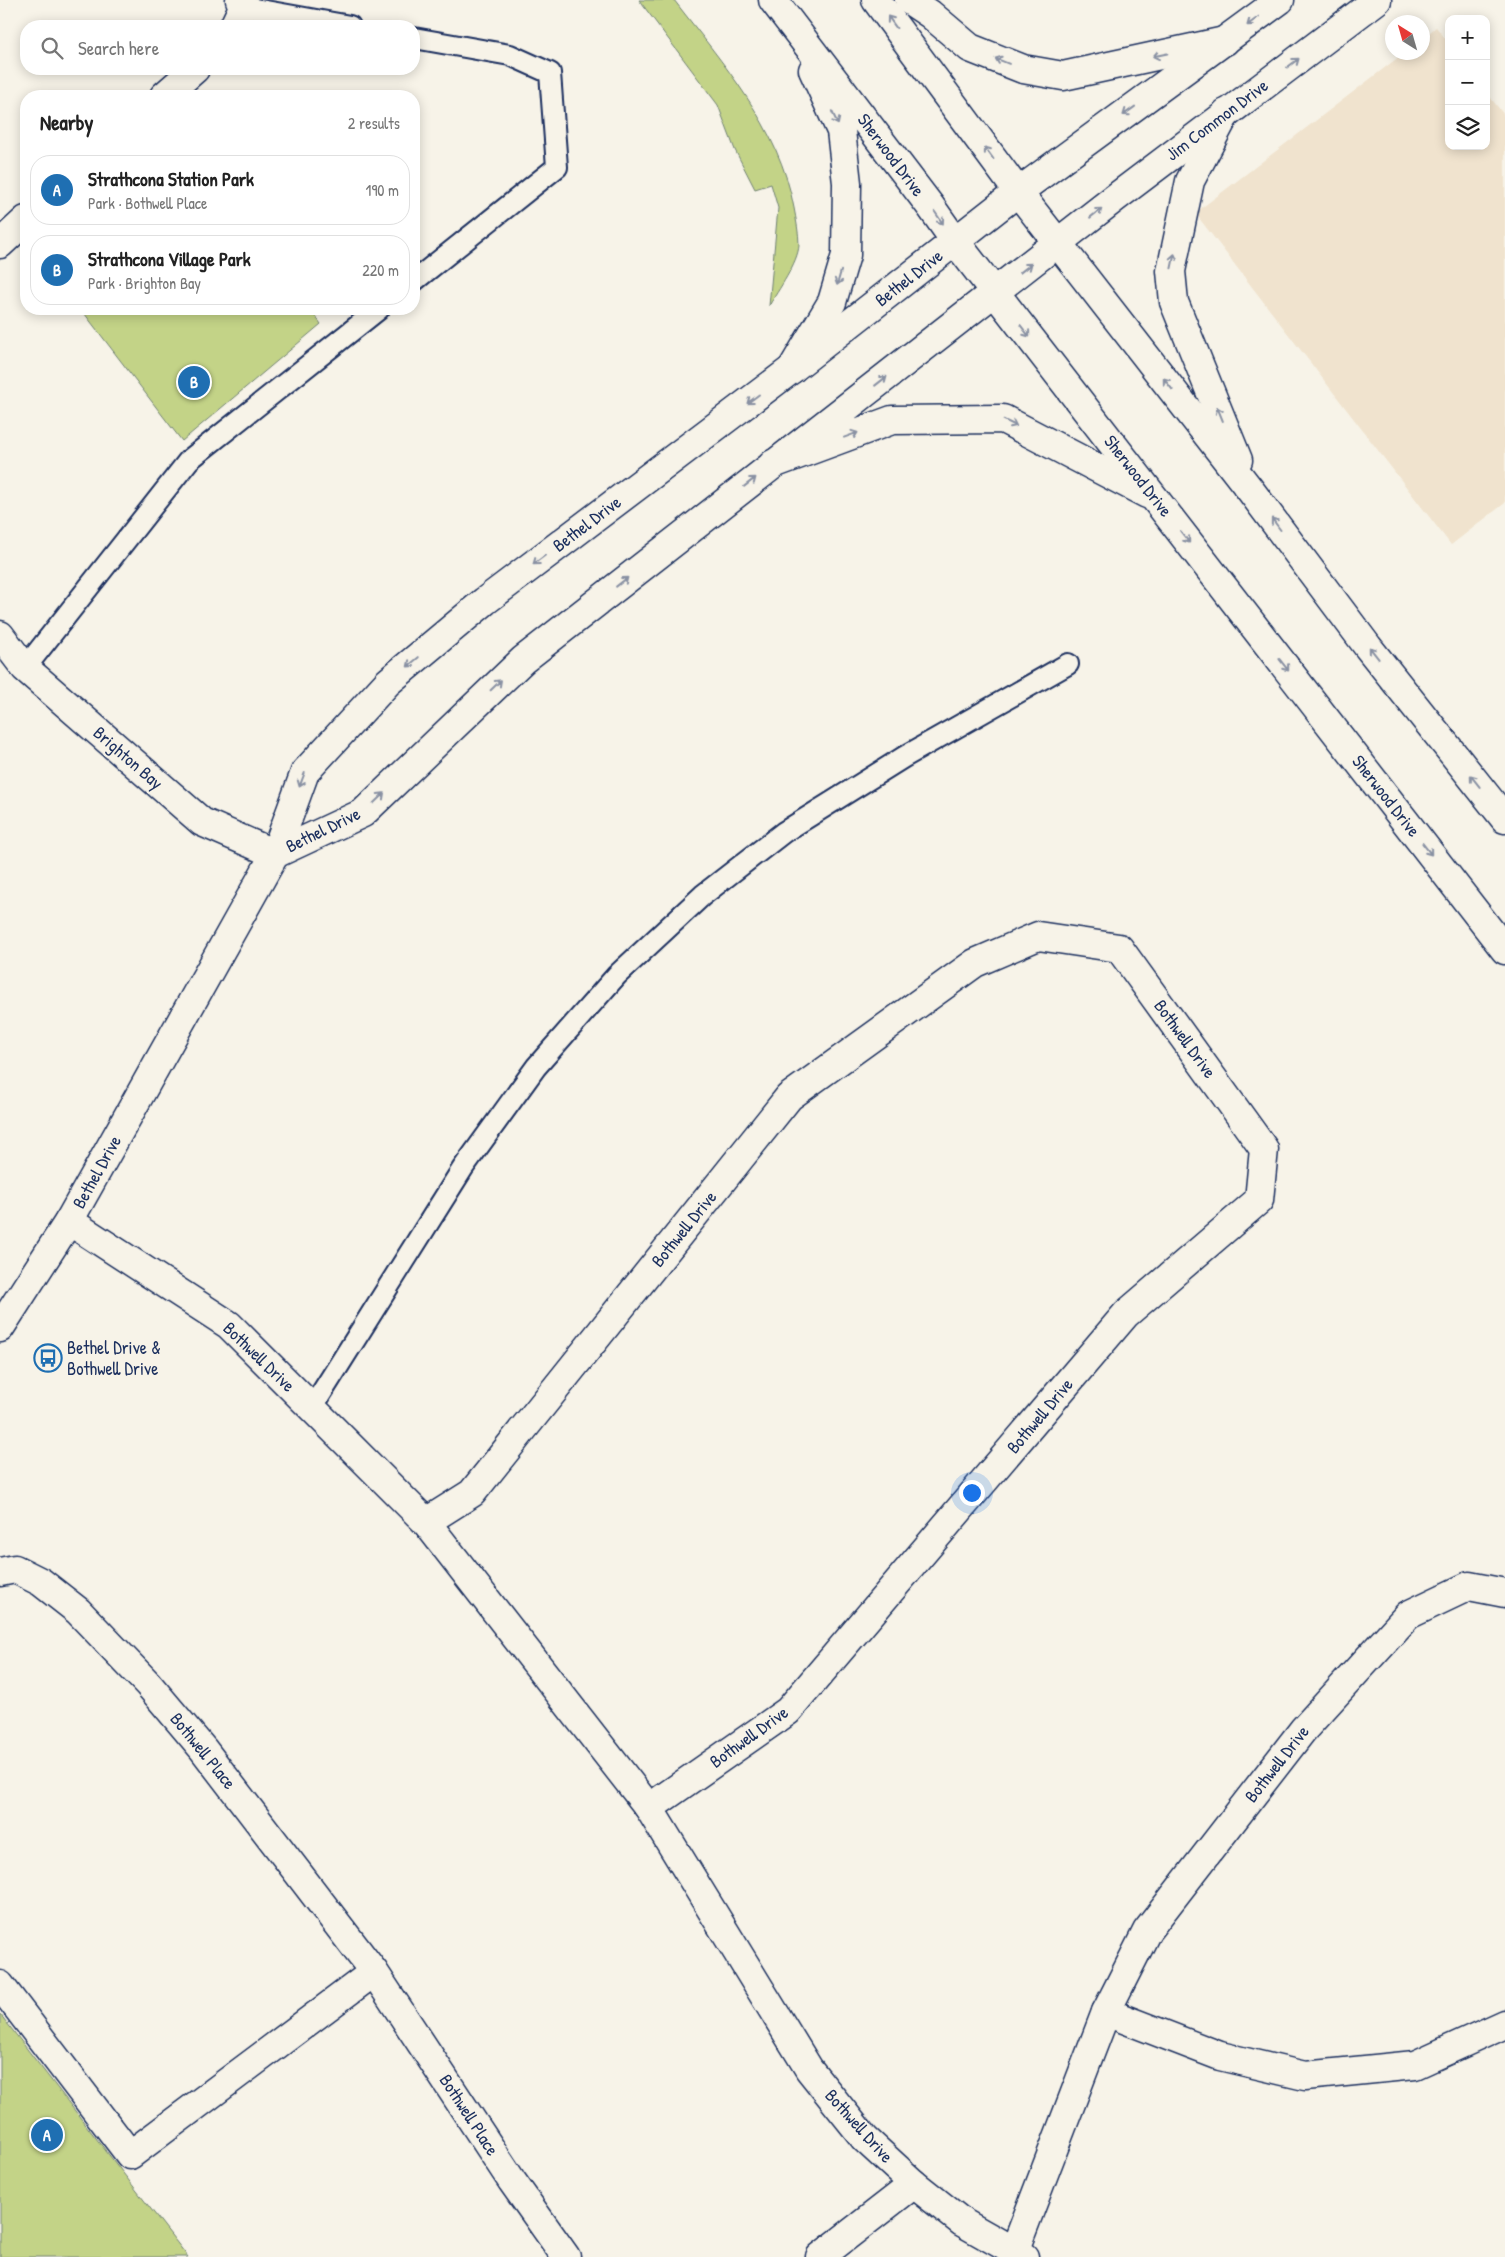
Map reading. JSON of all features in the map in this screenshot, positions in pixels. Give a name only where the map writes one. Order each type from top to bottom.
[{"type":"street","name":"Sherwood Drive","points":[[773,0],[995,293],[1505,950]]},
{"type":"street","points":[[876,0],[1018,192],[1251,491],[1368,647],[1505,819]]},
{"type":"street","points":[[909,0],[930,14],[970,48],[1023,69],[1063,76],[1225,41]]},
{"type":"street","points":[[1018,192],[1280,0]]},
{"type":"street","name":"Jim Common Drive","points":[[995,293],[1226,113],[1377,0]]},
{"type":"street","points":[[792,370],[832,302],[846,255],[847,183],[841,131],[793,26]]},
{"type":"street","points":[[171,90],[187,75]]},
{"type":"street","points":[[1226,113],[1190,181],[1171,271],[1174,302],[1251,491]]},
{"type":"street","name":"Bethel Drive","points":[[0,1328],[69,1222],[275,854],[305,772],[388,682],[485,601],[792,370],[1018,192]]},
{"type":"street","points":[[0,244],[20,226]]},
{"type":"street","name":"Bethel Drive","points":[[275,854],[363,813],[523,660],[995,293]]},
{"type":"street","points":[[773,464],[892,420],[1003,420],[1155,498]]},
{"type":"street","name":"Brighton Bay","points":[[0,635],[25,668],[202,822],[275,854]]},
{"type":"street","name":"Bothwell Drive","points":[[426,1522],[472,1493],[789,1097],[976,963],[1038,936],[1119,948],[1264,1149],[1259,1200],[1126,1314],[788,1711],[649,1808]]},
{"type":"street","name":"Bothwell Drive","points":[[69,1222],[229,1325],[426,1522],[649,1808],[809,2069],[865,2139],[914,2184],[962,2222],[1017,2255],[1106,2012],[1147,1931],[1303,1730],[1408,1615],[1469,1586],[1505,1593]]},
{"type":"street","name":"Bothwell Place","points":[[0,1572],[14,1570],[41,1582],[78,1611],[148,1684],[215,1764],[374,1972],[512,2181],[566,2257]]},
{"type":"street","points":[[0,1985],[130,2155],[374,1972]]},
{"type":"street","points":[[1106,2012],[1220,2056],[1304,2076],[1415,2065],[1505,2024]]},
{"type":"street","points":[[820,2257],[914,2184]]},
{"type":"lane","points":[[239,11],[306,20]]},
{"type":"lane","points":[[420,39],[510,55],[550,73],[557,167],[420,276]]},
{"type":"lane","points":[[25,668],[189,460],[371,315]]},
{"type":"lane","points":[[312,1408],[463,1168],[536,1067],[617,975],[703,895],[784,832],[904,757],[1068,664]]},
{"type":"shaded area","points":[[1436,27],[1445,38],[1445,150],[1490,150],[1490,97],[1505,116],[1505,503],[1451,545],[1195,213],[1395,60],[1430,60],[1430,32]]},
{"type":"green space","points":[[639,0],[674,0],[747,97],[776,150],[787,178],[794,208],[799,245],[795,260],[769,306],[778,208],[771,184],[755,189],[735,150],[718,105]]},
{"type":"green space","points":[[86,315],[314,315],[321,324],[182,441]]},
{"type":"green space","points":[[0,2014],[188,2257],[0,2257]]},
{"type":"place","name":"Strathcona Village Park","points":[[194,382]]},
{"type":"place","name":"Bethel Drive & Bothwell Drive","points":[[48,1358]]},
{"type":"place","name":"Strathcona Station Park","points":[[47,2135]]}]
